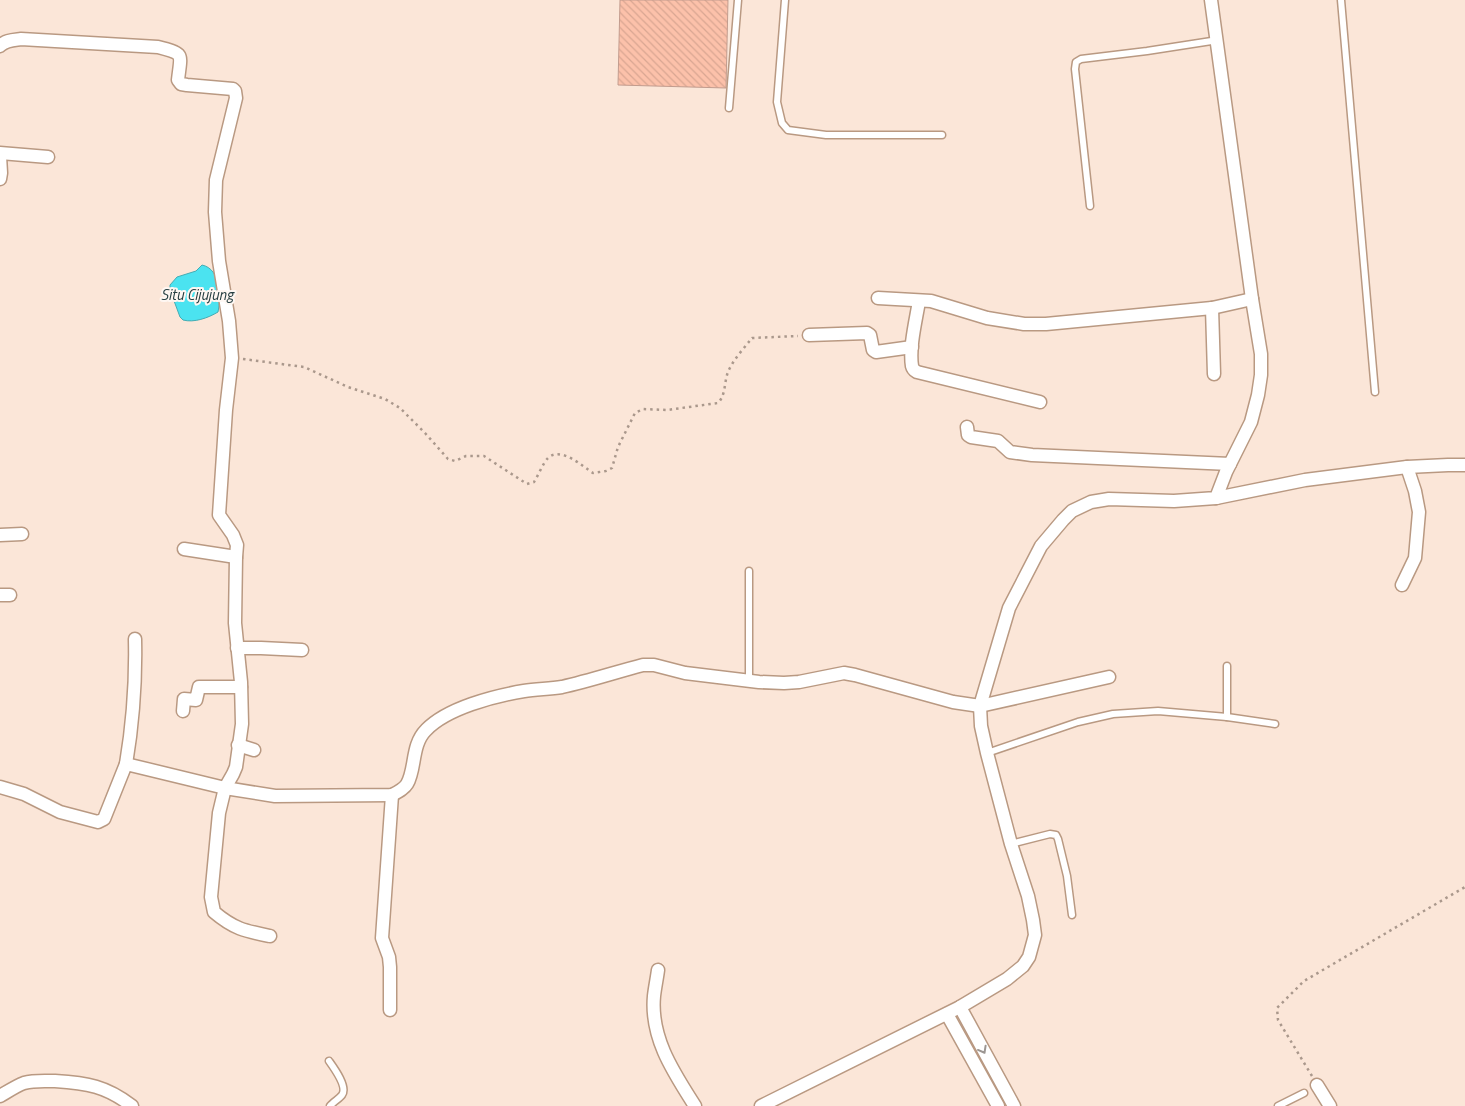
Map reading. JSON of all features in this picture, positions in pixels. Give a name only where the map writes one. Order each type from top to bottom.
[{"type":"street","points":[[1211,0],[1261,354],[1258,396],[1250,422],[1217,495]]},
{"type":"street","points":[[0,46],[3,42],[22,39],[158,47],[179,55],[181,59],[178,80],[182,84],[233,89],[234,91],[236,98],[216,180],[215,212],[219,261],[229,320],[232,358],[226,410],[220,515],[237,545],[234,623],[241,686],[242,724],[236,767],[225,788],[219,813],[211,897],[214,912],[227,923],[243,930],[270,936]]},
{"type":"street","points":[[0,179],[0,155],[48,157]]},
{"type":"street","points":[[878,298],[938,303],[987,318],[1024,324],[1046,324],[1212,308],[1252,299]]},
{"type":"street","points":[[919,301],[912,347],[912,366],[914,370],[1040,402]]},
{"type":"street","points":[[1212,308],[1214,374]]},
{"type":"street","points":[[809,335],[867,333],[870,335],[876,352],[912,347]]},
{"type":"street","points":[[968,427],[968,435],[971,437],[998,441],[1010,452],[1228,468]]},
{"type":"street","points":[[762,1106],[960,1007],[1007,979],[1023,966],[1029,957],[1035,935],[1033,920],[1028,896],[1011,844],[987,753],[981,726],[980,706],[1009,608],[1041,546],[1072,511],[1091,502],[1109,499],[1174,501],[1305,480],[1407,467],[1448,464],[1465,465]]},
{"type":"street","points":[[1402,585],[1415,558],[1419,512],[1407,467]]},
{"type":"street","points":[[0,535],[22,534]]},
{"type":"street","points":[[184,549],[236,557]]},
{"type":"street","points":[[0,786],[24,794],[60,812],[98,822],[104,819],[126,764],[135,687],[135,639]]},
{"type":"street","points":[[237,648],[302,650]]},
{"type":"street","points":[[126,764],[225,788],[275,796],[392,795],[402,790],[408,783],[415,752],[425,731],[456,710],[523,691],[560,687],[643,666],[749,680],[800,682],[844,673],[953,702],[980,706],[1109,677]]},
{"type":"street","points":[[183,711],[184,699],[196,700],[199,687],[241,686]]},
{"type":"street","points":[[238,745],[254,750]]},
{"type":"street","points":[[390,1010],[389,957],[382,938],[392,795]]},
{"type":"street","points":[[658,970],[654,997],[656,1033],[678,1082],[695,1106]]},
{"type":"street","points":[[960,1007],[1014,1106]]},
{"type":"street","points":[[947,1014],[998,1106]]},
{"type":"street","points":[[0,1096],[23,1083],[39,1080],[74,1082],[100,1087],[122,1098],[132,1106]]},
{"type":"street","points":[[1317,1086],[1330,1106]]},
{"type":"lane","points":[[729,108],[738,0]]},
{"type":"lane","points":[[785,0],[777,102],[782,123],[788,130],[826,135],[942,135]]},
{"type":"lane","points":[[1341,0],[1375,392]]},
{"type":"lane","points":[[1090,206],[1075,69],[1076,62],[1081,59],[1218,40]]},
{"type":"lane","points":[[749,570],[749,680]]},
{"type":"lane","points":[[1226,716],[1227,666]]},
{"type":"lane","points":[[987,753],[1078,722],[1113,714],[1158,711],[1226,716],[1275,724]]},
{"type":"lane","points":[[1011,844],[1050,834],[1056,835],[1067,876],[1072,915]]},
{"type":"lane","points":[[330,1061],[343,1084],[344,1091],[330,1106]]},
{"type":"lane","points":[[1278,1106],[1304,1093]]},
{"type":"path","points":[[232,358],[304,367],[348,387],[385,399],[400,408],[448,459],[455,461],[466,456],[484,456],[528,484],[534,482],[546,459],[552,455],[562,454],[593,473],[612,468],[618,447],[635,413],[643,409],[667,410],[718,403],[722,398],[728,372],[752,338],[809,335]]},
{"type":"path","points":[[1317,1086],[1278,1020],[1277,1008],[1304,981],[1465,887]]},
{"type":"water","name":"Situ Cijujung","points":[[202,265],[213,272],[216,278],[219,292],[218,312],[201,319],[183,320],[180,317],[170,285],[177,277],[196,271]]},
{"type":"building","points":[[620,0],[728,0],[726,88],[618,85]]}]
